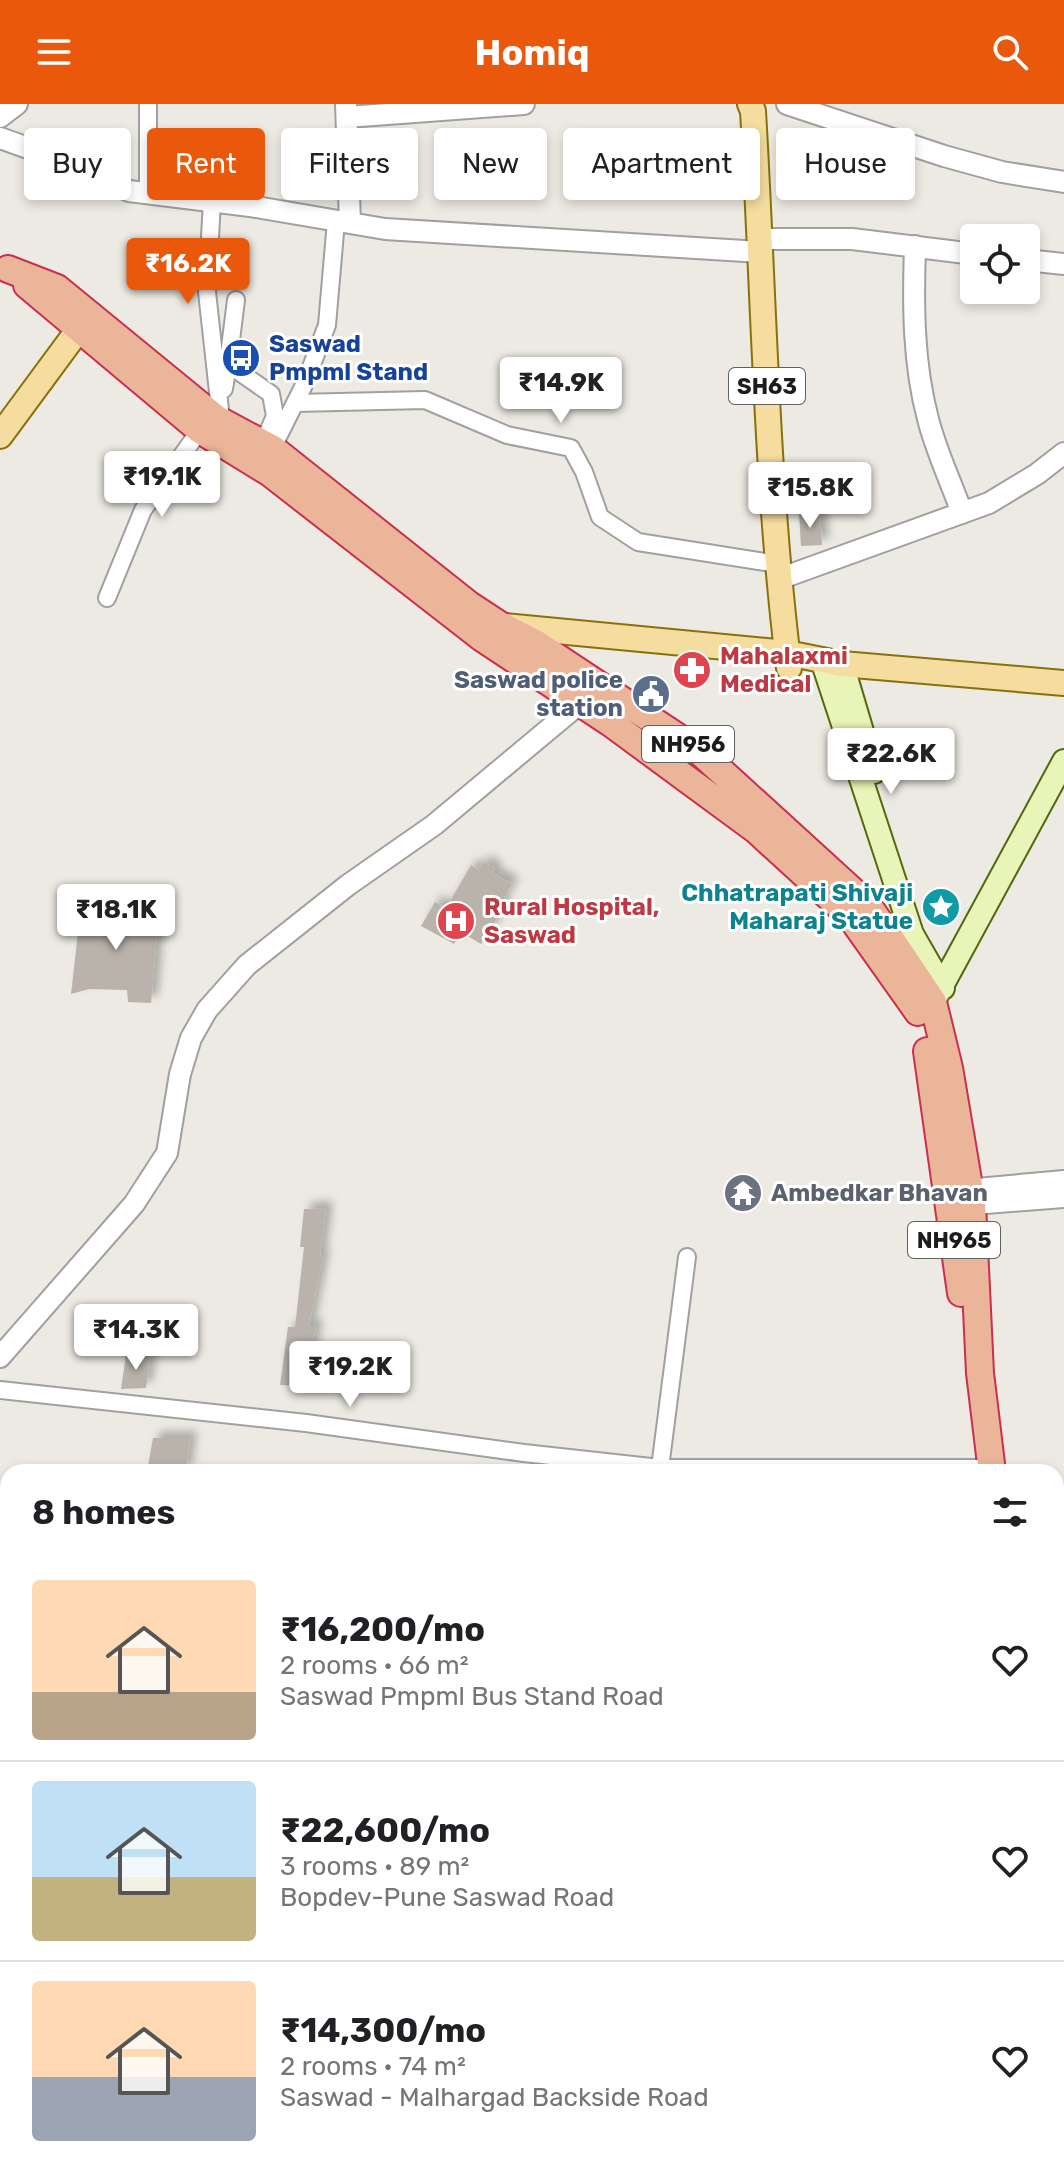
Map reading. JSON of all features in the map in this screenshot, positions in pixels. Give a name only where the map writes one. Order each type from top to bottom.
[{"type":"highway","name":"NH956","points":[[4,266],[57,288],[84,322],[212,420],[266,453],[468,604],[482,629],[590,695],[699,751],[868,905],[931,1000]]},
{"type":"highway","name":"NH956","points":[[482,629],[537,644],[590,695],[612,724],[756,830],[850,916]]},
{"type":"highway","name":"NH965","points":[[850,916],[931,1000],[932,1070],[959,1198]]},
{"type":"highway","points":[[959,1198],[980,1373],[984,1464]]},
{"type":"main road","name":"SH63","points":[[750,104],[753,111],[761,246],[768,449],[788,660]]},
{"type":"main road","points":[[2,433],[84,322]]},
{"type":"main road","points":[[482,629],[788,660],[834,669],[1064,697]]},
{"type":"main road","points":[[537,644],[788,660]]},
{"type":"main road","points":[[834,669],[1064,683]]},
{"type":"main road","points":[[834,669],[902,882],[912,934],[923,950],[931,1000]]},
{"type":"main road","points":[[931,1000],[1064,761]]},
{"type":"street","points":[[0,117],[17,104]]},
{"type":"street","points":[[148,104],[148,128]]},
{"type":"street","points":[[266,453],[295,403],[327,325],[343,222],[346,111],[524,104]]},
{"type":"street","points":[[787,104],[944,156],[1002,172],[1064,182]]},
{"type":"street","points":[[0,138],[56,158],[129,191],[147,193]]},
{"type":"street","points":[[204,200],[429,233],[761,246],[852,239],[960,252]]},
{"type":"street","points":[[212,201],[207,292],[212,420]]},
{"type":"street","points":[[915,246],[913,311],[919,369],[928,420],[962,513]]},
{"type":"street","points":[[1040,261],[1064,264]]},
{"type":"street","points":[[107,598],[143,510],[212,420],[228,364],[236,300]]},
{"type":"street","points":[[228,364],[271,394],[275,416],[266,453]]},
{"type":"street","points":[[295,403],[425,400],[507,435],[571,448],[584,472],[600,517],[638,542],[778,571],[989,503],[1062,461]]},
{"type":"street","points":[[0,1357],[134,1204],[167,1153],[180,1074],[191,1038],[207,1010],[247,965],[348,885],[434,825],[590,695]]},
{"type":"street","points":[[959,1198],[1064,1181]]},
{"type":"street","points":[[959,1198],[1064,1197]]},
{"type":"street","points":[[661,1464],[687,1257]]},
{"type":"street","points":[[0,1390],[306,1423],[612,1464]]},
{"type":"building","points":[[820,513],[822,545],[801,546],[799,514]]},
{"type":"building","points":[[483,862],[495,868],[492,873],[512,884],[501,904],[504,907],[481,944],[461,932],[454,944],[421,926],[435,902],[446,908],[471,865],[478,870]]},
{"type":"building","points":[[81,906],[159,911],[151,1003],[128,1002],[127,990],[89,989],[71,994]]},
{"type":"building","points":[[326,1208],[320,1256],[323,1256],[309,1326],[316,1326],[305,1386],[280,1385],[288,1327],[295,1327],[304,1247],[300,1247],[304,1209]]},
{"type":"building","points":[[151,1354],[146,1388],[121,1389],[126,1355]]},
{"type":"building","points":[[153,1438],[190,1438],[187,1464],[148,1464]]},
{"type":"place","name":"Saswad Pmpml Stand","points":[[241,358]]},
{"type":"place","name":"Mahalaxmi Medical","points":[[692,670]]},
{"type":"place","name":"Saswad police station","points":[[651,694]]},
{"type":"place","name":"Chhatrapati Shivaji Maharaj Statue","points":[[941,907]]},
{"type":"place","name":"Rural Hospital, Saswad","points":[[456,921]]},
{"type":"place","name":"Ambedkar Bhavan","points":[[743,1193]]}]
